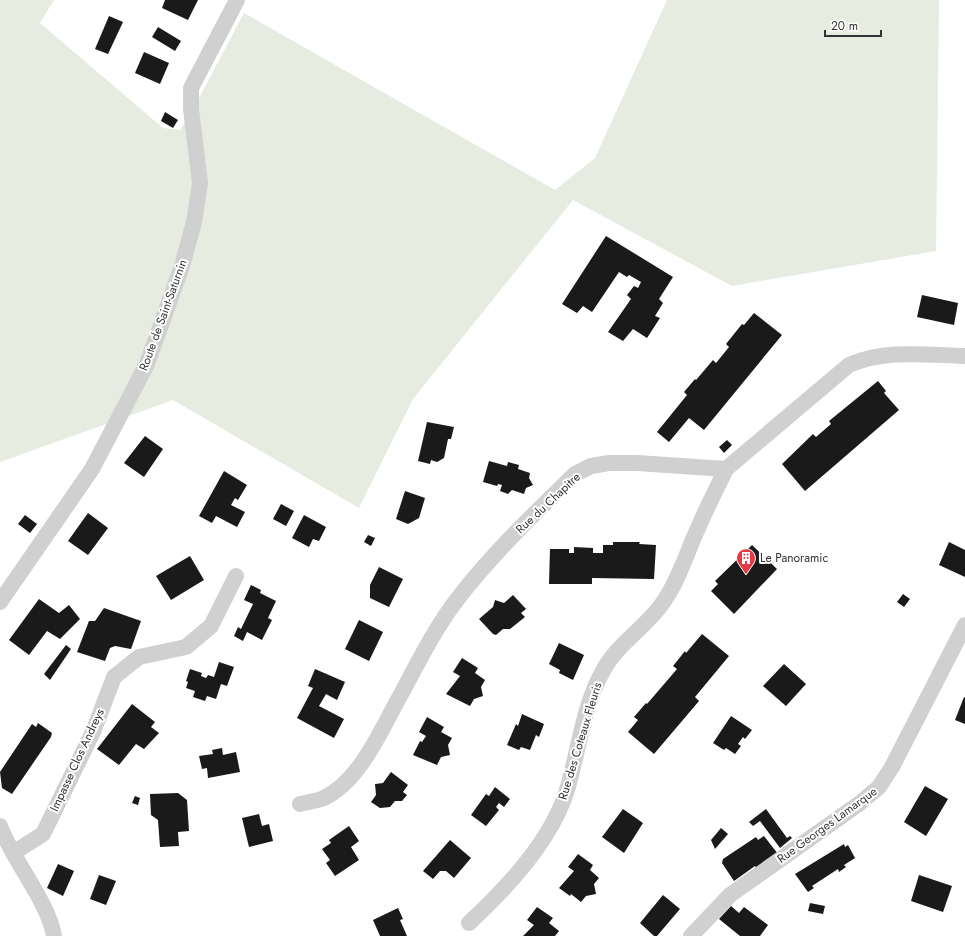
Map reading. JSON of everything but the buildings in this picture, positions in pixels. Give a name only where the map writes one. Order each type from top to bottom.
[{"type":"street","name":"Route de Saint-Saturnin","points":[[0,602],[92,469],[147,364],[182,266],[194,222],[200,183],[191,110],[191,88],[237,0]]},
{"type":"street","points":[[726,469],[849,365],[862,359],[876,356],[916,354],[965,356]]},
{"type":"street","name":"Rue du Chapitre","points":[[300,804],[324,798],[342,785],[358,767],[373,746],[432,639],[458,597],[498,552],[575,474],[591,466],[609,463],[637,463],[726,469]]},
{"type":"street","name":"Rue des Coteaux Fleuris","points":[[469,923],[493,900],[524,866],[550,826],[567,792],[593,693],[604,668],[623,646],[644,626],[664,601],[683,566],[698,527],[726,469]]},
{"type":"street","name":"Impasse Clos Andreys","points":[[13,853],[43,834],[93,732],[114,677],[139,657],[186,647],[211,626],[236,576]]},
{"type":"street","name":"Rue Georges Lamarque","points":[[691,936],[730,895],[879,787],[892,767],[965,625]]},
{"type":"street","points":[[0,826],[39,900],[53,929],[54,936]]},
{"type":"shaded area","points":[[0,0],[54,0],[40,23],[163,128],[180,130],[199,98],[244,13],[555,190],[595,158],[667,0],[939,0],[936,251],[732,286],[573,200],[413,399],[359,508],[173,400],[0,462]]},
{"type":"place","name":"Le Panoramic","points":[[746,575]]}]
